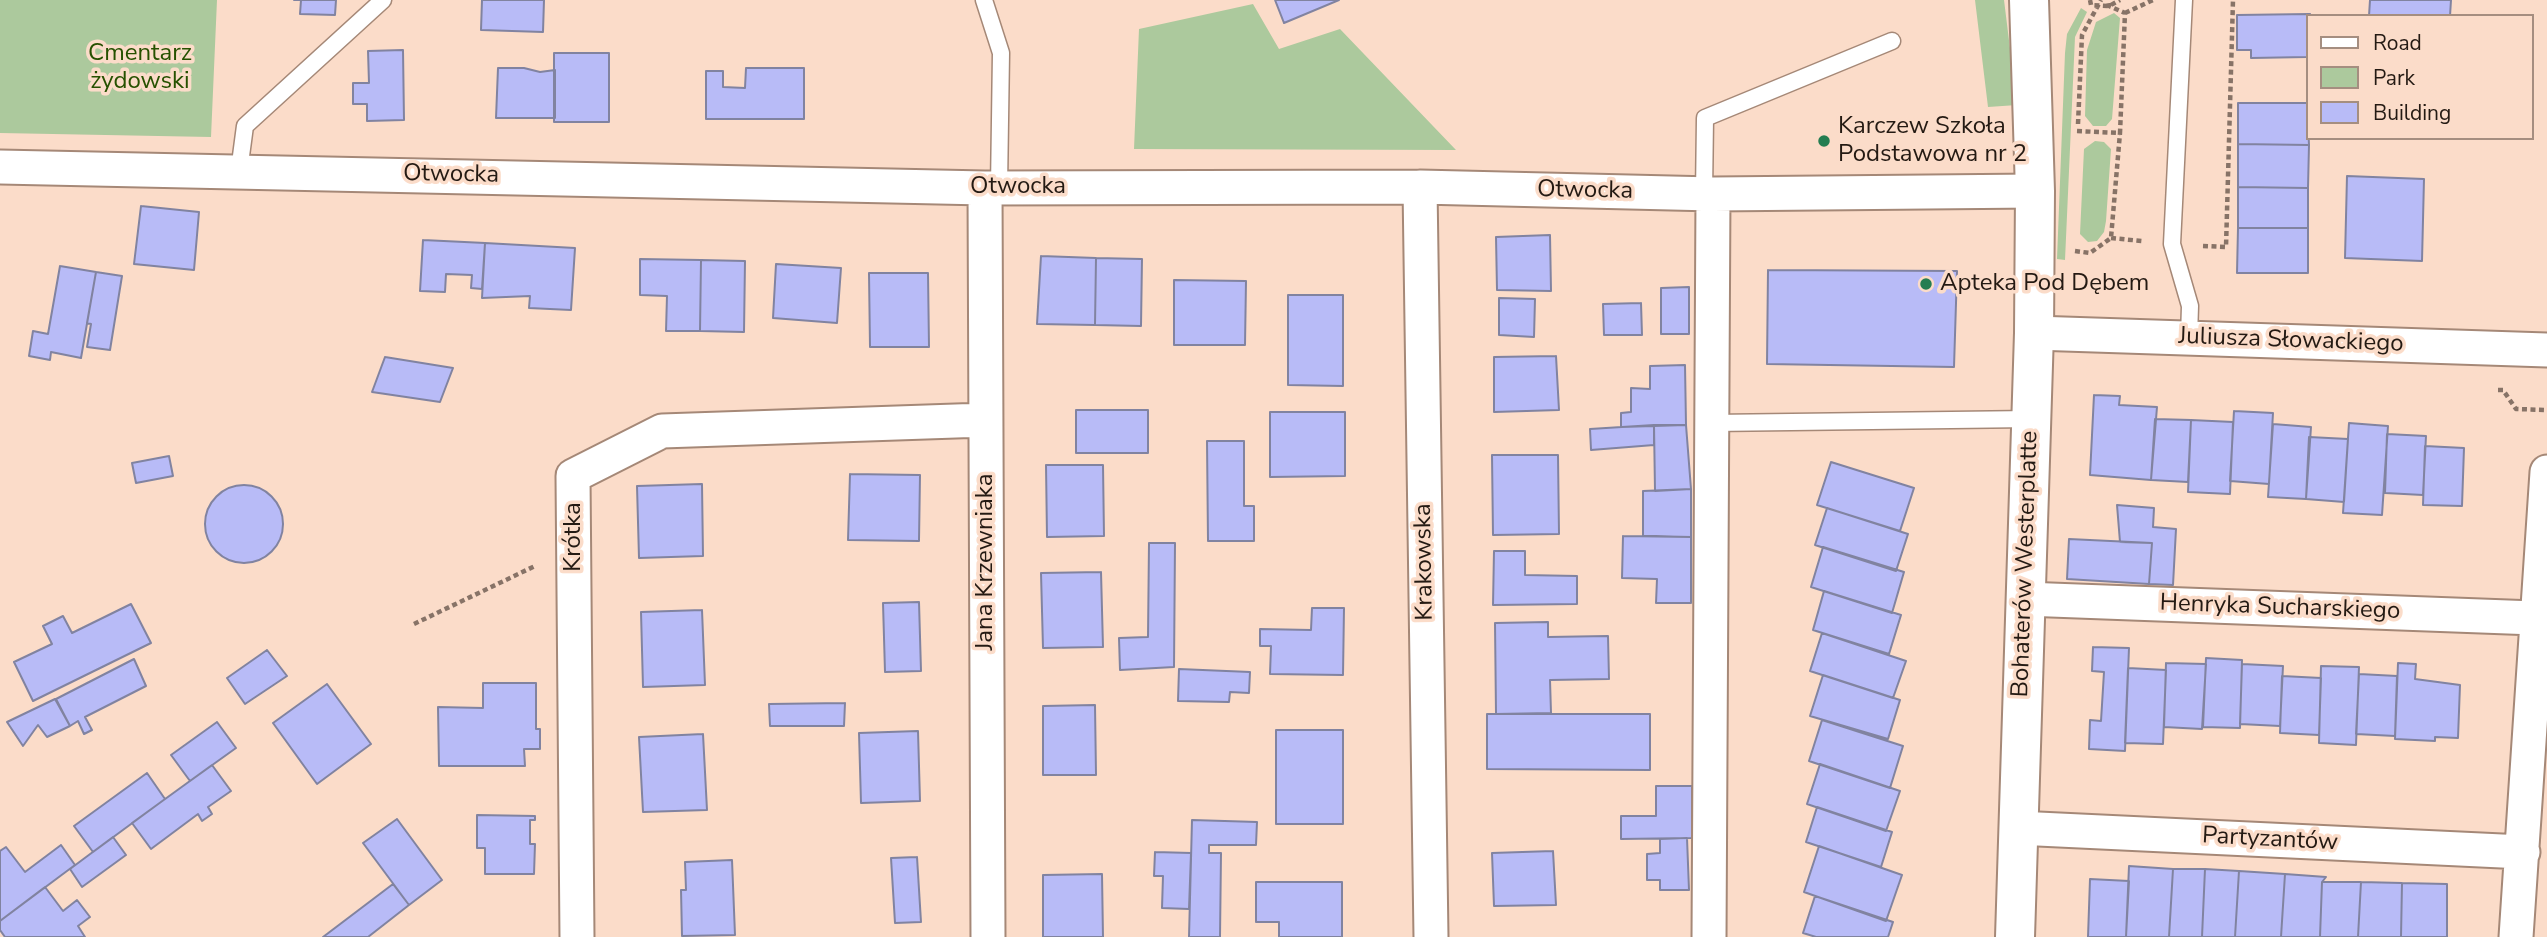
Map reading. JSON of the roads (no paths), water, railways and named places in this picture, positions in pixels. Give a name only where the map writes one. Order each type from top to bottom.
[{"type":"street","name":"Bohaterów Westerplatte","points":[[2015,937],[2034,333],[2035,191],[2029,0]]},
{"type":"street","name":"Otwocka","points":[[0,167],[992,187],[1420,187],[1709,194],[2035,191]]},
{"type":"street","name":"Jana Krzewniaka","points":[[988,937],[985,420],[992,187]]},
{"type":"street","name":"Krakowska","points":[[1420,187],[1430,937]]},
{"type":"street","points":[[1709,194],[1712,423],[1709,937]]},
{"type":"street","name":"Juliusza Słowackiego","points":[[2034,333],[2547,350]]},
{"type":"street","name":"Krótka","points":[[578,937],[573,476],[662,431],[985,420]]},
{"type":"street","points":[[2516,937],[2535,618],[2547,472]]},
{"type":"street","name":"Henryka Sucharskiego","points":[[2024,599],[2535,618]]},
{"type":"street","name":"Partyzantów","points":[[2017,828],[2522,852]]},
{"type":"lane","points":[[239,171],[246,126],[383,0]]},
{"type":"lane","points":[[984,0],[1001,53],[992,187]]},
{"type":"lane","points":[[2184,0],[2172,244],[2190,306],[2189,337]]},
{"type":"lane","points":[[1709,194],[1706,118],[1892,41]]},
{"type":"lane","points":[[1712,423],[2031,419]]},
{"type":"place","name":"Karczew Szkoła Podstawowa nr 2","points":[[1824,141]]},
{"type":"place","name":"Apteka Pod Dębem","points":[[1926,284]]},
{"type":"park label","name":"Cmentarz żydowski","points":[[140,68]]}]
